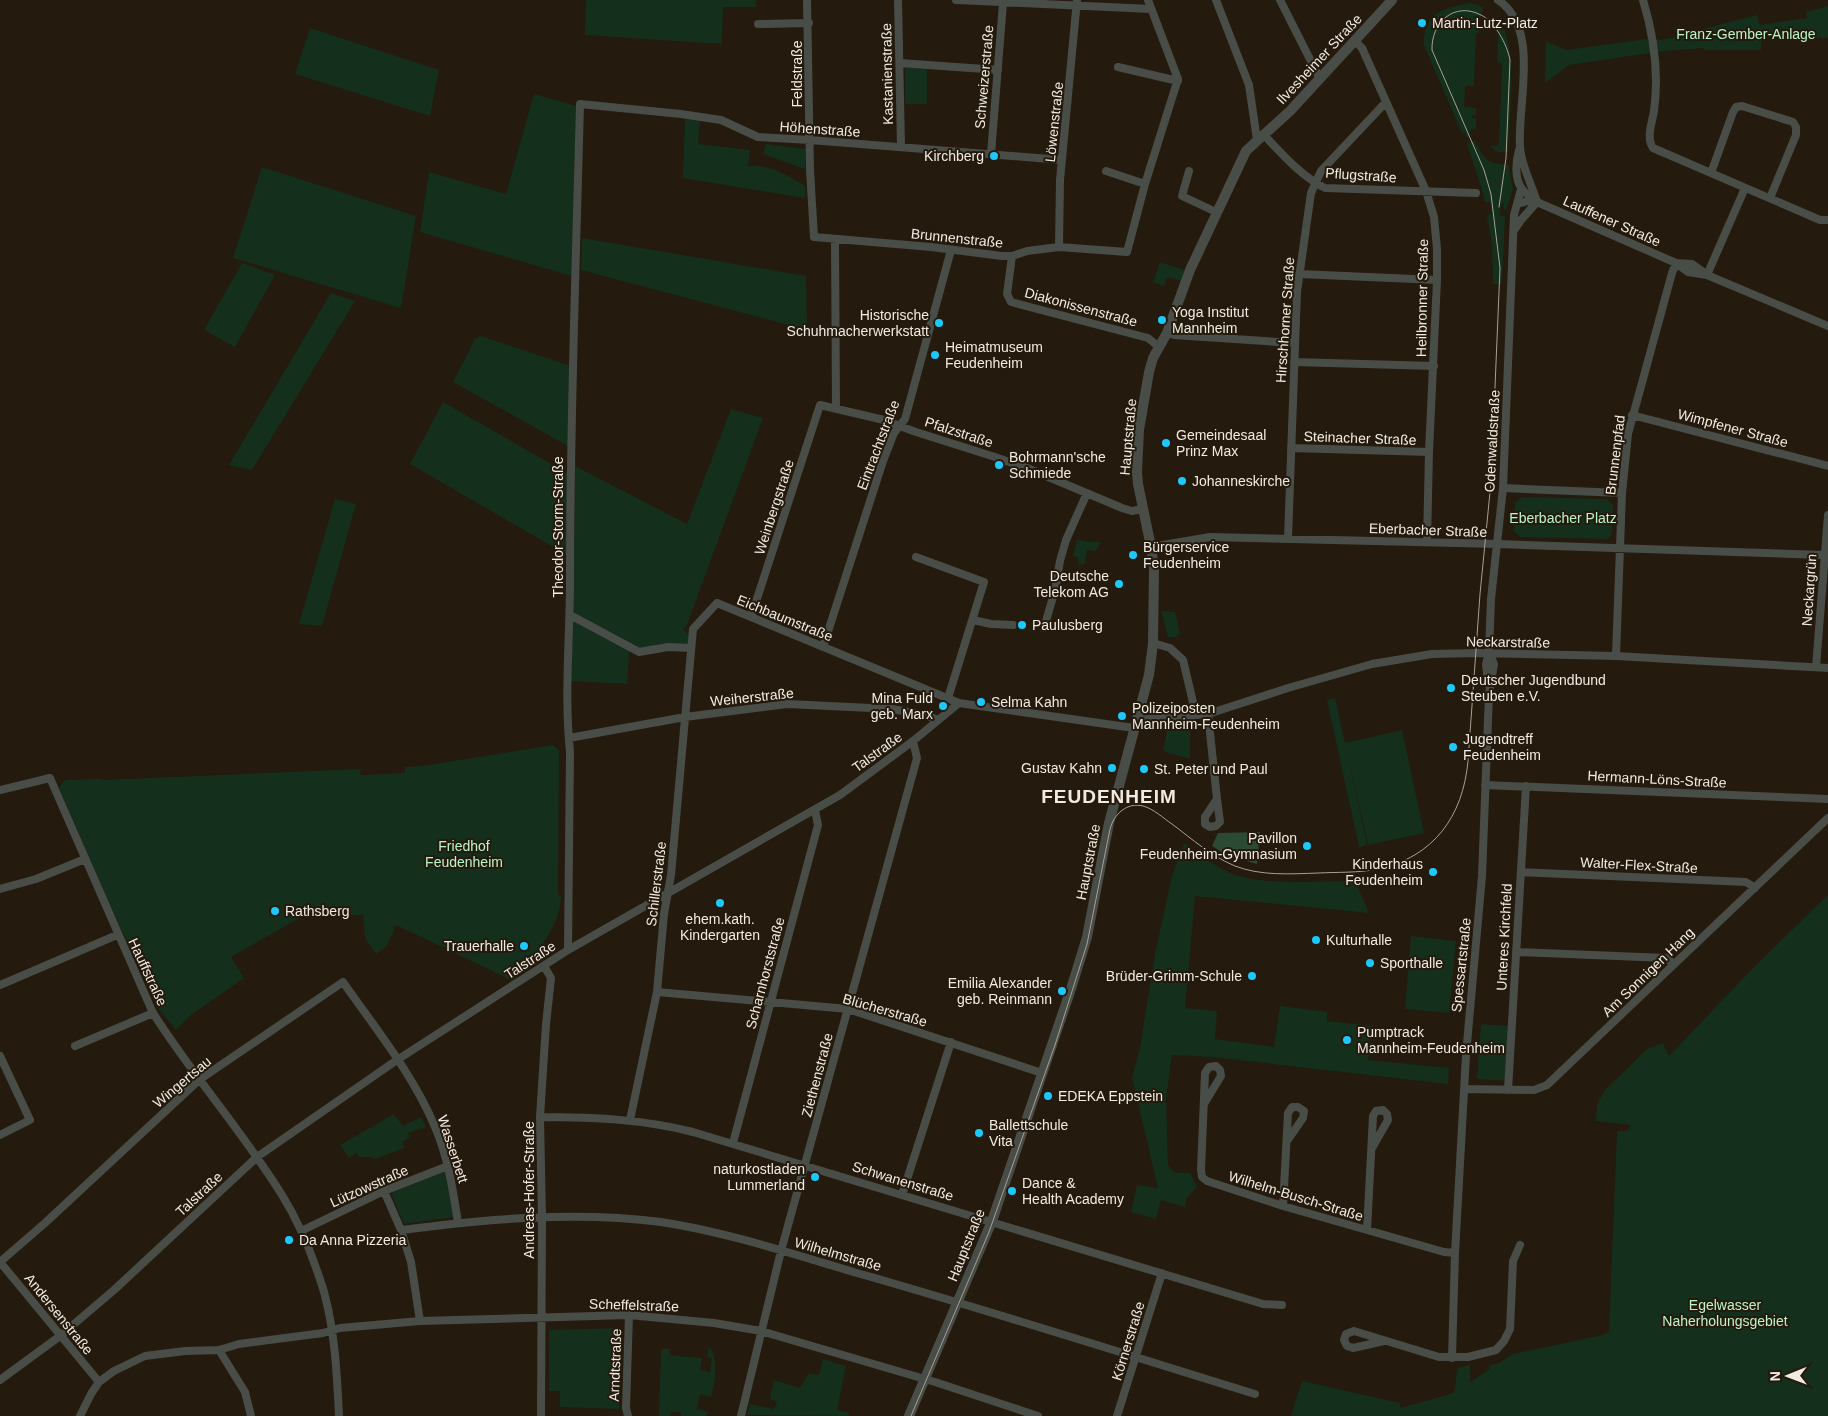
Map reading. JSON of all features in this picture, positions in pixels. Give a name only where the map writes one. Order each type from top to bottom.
[{"type":"street","name":"Feldstraße","points":[[808,0],[811,207],[814,237]]},
{"type":"street","name":"Kastanienstraße","points":[[898,0],[901,147]]},
{"type":"street","points":[[956,0],[1077,2],[1151,9]]},
{"type":"street","points":[[1106,171],[1145,184],[1178,81],[1148,0]]},
{"type":"street","points":[[1216,0],[1249,86],[1260,137]]},
{"type":"street","points":[[1280,0],[1320,79]]},
{"type":"street","name":"Ilvesheimer Straße","points":[[1260,137],[1277,124],[1392,0]]},
{"type":"street","name":"Odenwaldstraße","points":[[1489,653],[1491,599],[1503,488],[1514,214],[1521,188],[1517,174],[1517,159],[1520,148],[1523,66],[1522,37],[1513,15],[1498,0]]},
{"type":"street","points":[[1643,0],[1650,22],[1656,73],[1655,103],[1649,142],[1653,148],[1820,220],[1828,220]]},
{"type":"street","name":"Schweizerstraße","points":[[990,154],[1003,2]]},
{"type":"street","name":"Löwenstraße","points":[[1059,248],[1062,160],[1077,2]]},
{"type":"street","points":[[758,24],[809,23]]},
{"type":"street","name":"Heilbronner Straße","points":[[1355,41],[1362,48],[1426,191],[1434,217],[1437,280],[1427,542]]},
{"type":"street","points":[[900,63],[998,70]]},
{"type":"street","points":[[1118,67],[1178,81]]},
{"type":"street","name":"Hirschhorner Straße","points":[[1288,538],[1297,292],[1311,193],[1321,171],[1386,102]]},
{"type":"street","name":"Höhenstraße","points":[[580,104],[721,120],[758,137],[1062,160]]},
{"type":"street","name":"Theodor-Storm-Straße","points":[[568,950],[570,752],[567,717],[570,614],[572,372],[580,104]]},
{"type":"street","points":[[1711,173],[1732,112],[1736,107],[1742,106],[1793,122],[1796,128],[1796,135],[1770,198]]},
{"type":"street","name":"Pflugstraße","points":[[1260,137],[1314,183],[1325,188],[1476,193]]},
{"type":"street","name":"Hauptstraße","points":[[909,1416],[992,1221],[1083,953],[1109,824],[1149,675],[1153,644],[1154,580],[1151,546],[1137,472],[1139,430],[1149,372],[1153,358],[1167,333],[1190,270],[1216,212],[1246,151],[1260,137]]},
{"type":"street","name":"Odenwaldstraße","points":[[1520,148],[1537,202]]},
{"type":"street","points":[[1189,171],[1182,196],[1216,212]]},
{"type":"street","name":"Brunnenstraße","points":[[814,237],[1002,256],[1059,248],[1128,252],[1145,184]]},
{"type":"street","points":[[1521,188],[1537,202]]},
{"type":"street","points":[[1707,275],[1745,188]]},
{"type":"street","points":[[1517,204],[1528,201],[1537,202]]},
{"type":"street","points":[[1514,230],[1537,202]]},
{"type":"street","name":"Lauffener Straße","points":[[1537,202],[1676,263],[1692,264],[1707,275],[1828,326]]},
{"type":"street","points":[[835,240],[836,408]]},
{"type":"street","name":"Eintrachtstraße","points":[[823,647],[883,461],[894,433],[905,419],[951,250]]},
{"type":"street","name":"Diakonissenstraße","points":[[1012,256],[1007,294],[1011,302],[1148,338],[1159,347]]},
{"type":"street","name":"Brunnenpfad","points":[[1616,656],[1624,462],[1632,415],[1676,263]]},
{"type":"street","points":[[1299,274],[1437,280]]},
{"type":"street","points":[[1167,333],[1174,336],[1294,343]]},
{"type":"street","points":[[1294,362],[1434,366]]},
{"type":"street","name":"Pfalzstraße","points":[[820,404],[884,420],[1027,468],[1132,511],[1143,510]]},
{"type":"street","name":"Weinbergstraße","points":[[751,617],[820,404]]},
{"type":"street","name":"Wimpfener Straße","points":[[1632,415],[1828,466]]},
{"type":"street","name":"Steinacher Straße","points":[[1290,448],[1429,452]]},
{"type":"street","points":[[1503,488],[1622,493]]},
{"type":"street","points":[[1044,628],[1066,540],[1086,493]]},
{"type":"street","name":"Neckargrün","points":[[1816,667],[1828,514]]},
{"type":"street","name":"Eberbacher Straße","points":[[1151,546],[1210,537],[1288,538],[1824,555]]},
{"type":"street","points":[[916,557],[984,582],[948,698]]},
{"type":"street","name":"Eichbaumstraße","points":[[690,648],[693,629],[717,603],[959,703]]},
{"type":"street","points":[[570,614],[638,652],[668,647],[690,648]]},
{"type":"street","points":[[973,620],[991,624],[1014,625]]},
{"type":"street","points":[[1153,644],[1170,648],[1184,660],[1196,715]]},
{"type":"street","name":"Schillerstraße","points":[[630,1120],[657,992],[664,914],[671,875],[690,648]]},
{"type":"street","name":"Neckarstraße","points":[[1135,724],[1208,714],[1288,688],[1372,664],[1432,654],[1489,653],[1616,656],[1828,668]]},
{"type":"street","name":"Spessartstraße","points":[[1452,1358],[1455,1253],[1467,1038],[1482,876],[1489,694],[1486,664],[1489,653]]},
{"type":"street","points":[[959,703],[1135,724]]},
{"type":"street","name":"Talstraße","points":[[0,1380],[60,1336],[114,1290],[257,1157],[397,1060],[568,950],[840,795],[914,741],[959,703]]},
{"type":"street","name":"Weiherstraße","points":[[568,738],[685,717],[787,704],[892,709],[925,715],[938,720]]},
{"type":"street","points":[[1208,714],[1217,799]]},
{"type":"street","name":"Ziethenstraße","points":[[741,1416],[781,1251],[916,758],[914,741]]},
{"type":"street","name":"Hauffstraße","points":[[0,790],[50,778],[153,1013],[199,1080],[257,1157],[283,1197],[301,1232],[324,1293],[332,1330],[339,1416]]},
{"type":"street","name":"Hermann-Löns-Straße","points":[[1485,785],[1828,799]]},
{"type":"street","name":"Unteres Kirchfeld","points":[[1508,1090],[1526,786]]},
{"type":"street","name":"Scharnhorststraße","points":[[733,1143],[818,825],[815,810]]},
{"type":"street","name":"Am Sonnigen Hang","points":[[1464,1089],[1534,1090],[1547,1085],[1828,818]]},
{"type":"street","points":[[0,889],[36,879],[85,859]]},
{"type":"street","name":"Walter-Flex-Straße","points":[[1521,872],[1746,882],[1755,888]]},
{"type":"street","points":[[0,985],[118,935]]},
{"type":"street","points":[[1516,952],[1666,958],[1674,964]]},
{"type":"street","name":"Andreas-Hofer-Straße","points":[[541,1416],[542,1218],[540,1117],[546,1024],[552,978],[544,966]]},
{"type":"street","name":"Wingertsau","points":[[0,1262],[52,1217],[199,1080],[343,982],[397,1060]]},
{"type":"street","name":"Blücherstraße","points":[[657,992],[848,1009],[1042,1073]]},
{"type":"street","points":[[75,1046],[153,1013]]},
{"type":"street","points":[[902,1194],[951,1042]]},
{"type":"street","points":[[0,1056],[30,1120],[0,1135]]},
{"type":"street","name":"Wasserbett","points":[[397,1060],[417,1092],[435,1127],[448,1166],[458,1223]]},
{"type":"street","name":"Wilhelm-Busch-Straße","points":[[1204,1104],[1202,1177],[1207,1181],[1283,1206],[1444,1252],[1455,1253]]},
{"type":"street","name":"Schwanenstraße","points":[[540,1117],[602,1117],[667,1125],[733,1143],[1263,1304],[1282,1305]]},
{"type":"street","points":[[1283,1206],[1287,1141]]},
{"type":"street","points":[[1367,1230],[1372,1148]]},
{"type":"street","name":"Lützowstraße","points":[[301,1232],[384,1191],[448,1166]]},
{"type":"street","points":[[384,1191],[401,1230],[411,1262],[420,1321]]},
{"type":"street","name":"Wilhelmstraße","points":[[401,1230],[458,1223],[542,1218],[612,1218],[662,1222],[714,1233],[781,1251],[958,1302],[1254,1394]]},
{"type":"street","points":[[1384,1341],[1440,1357],[1452,1358],[1480,1355],[1496,1350],[1504,1341],[1510,1329],[1513,1261],[1520,1245]]},
{"type":"street","name":"Andersenstraße","points":[[0,1262],[99,1382]]},
{"type":"street","name":"Körnerstraße","points":[[1117,1416],[1162,1273]]},
{"type":"street","name":"Scheffelstraße","points":[[99,1382],[114,1371],[145,1356],[185,1351],[218,1350],[239,1344],[323,1333],[340,1328],[420,1321],[629,1315],[714,1323],[761,1331],[1038,1416]]},
{"type":"street","name":"Arndtstraße","points":[[628,1416],[626,1408],[629,1315]]},
{"type":"street","points":[[218,1350],[245,1392],[251,1416]]},
{"type":"street","points":[[80,1416],[99,1382]]},
{"type":"green space","points":[[586,0],[756,0],[756,7],[723,7],[722,44],[585,35]]},
{"type":"green space","points":[[1471,3],[1484,7],[1479,18],[1479,33],[1476,33],[1474,86],[1465,86],[1464,107],[1476,108],[1476,115],[1472,115],[1472,118],[1476,119],[1476,129],[1469,131],[1470,136],[1467,138],[1465,133],[1462,133],[1424,45],[1427,26],[1431,19],[1444,10]]},
{"type":"green space","name":"Franz-Gember-Anlage","points":[[1828,6],[1828,38],[1809,38],[1808,32],[1762,37],[1761,50],[1705,50],[1704,48],[1663,51],[1569,65],[1545,83],[1546,41],[1566,50],[1647,39],[1661,40],[1703,31],[1703,29],[1757,15],[1760,25],[1807,18],[1806,12]]},
{"type":"green space","points":[[1499,20],[1509,47],[1511,65],[1508,152],[1497,152],[1490,146],[1499,146],[1502,65],[1497,60]]},
{"type":"green space","points":[[310,28],[439,70],[430,116],[295,74]]},
{"type":"green space","points":[[905,67],[927,68],[927,104],[905,104]]},
{"type":"green space","points":[[534,94],[576,106],[572,276],[420,232],[429,172],[506,194]]},
{"type":"green space","points":[[685,118],[700,120],[698,144],[750,150],[748,166],[771,169],[792,178],[805,186],[805,198],[683,178]]},
{"type":"green space","points":[[1475,140],[1476,145],[1487,159],[1493,163],[1509,165],[1513,190],[1506,210],[1504,210],[1504,203],[1501,204],[1500,216],[1505,216],[1502,284],[1493,284],[1492,246],[1487,215],[1492,214],[1490,202],[1485,202],[1467,144]]},
{"type":"green space","points":[[766,144],[805,149],[805,169],[763,154]]},
{"type":"green space","points":[[262,167],[416,216],[401,308],[233,258]]},
{"type":"green space","points":[[582,238],[806,276],[807,330],[581,270]]},
{"type":"green space","points":[[1160,262],[1184,270],[1181,281],[1167,277],[1164,286],[1153,282]]},
{"type":"green space","points":[[242,263],[275,275],[235,347],[204,330]]},
{"type":"green space","points":[[331,293],[355,301],[252,470],[229,465]]},
{"type":"green space","points":[[481,336],[568,365],[570,369],[568,446],[453,382],[475,339]]},
{"type":"green space","points":[[443,402],[569,474],[567,555],[410,464]]},
{"type":"green space","points":[[731,409],[763,418],[687,625],[683,629],[690,636],[689,642],[686,645],[663,643],[641,649],[635,645],[629,652],[627,684],[570,681],[573,626],[575,466],[687,524]]},
{"type":"green space","name":"Eberbacher Platz","points":[[1522,497],[1607,499],[1613,505],[1612,534],[1608,539],[1521,537],[1514,532],[1515,503]]},
{"type":"green space","points":[[335,499],[356,504],[322,626],[299,624]]},
{"type":"green space","points":[[1077,539],[1088,542],[1101,542],[1096,551],[1087,550],[1084,565],[1079,564],[1077,557],[1073,556]]},
{"type":"green space","points":[[1161,611],[1175,612],[1180,634],[1175,637],[1168,637]]},
{"type":"green space","points":[[1335,698],[1345,743],[1402,730],[1424,833],[1368,845],[1348,756],[1367,845],[1359,847],[1327,700]]},
{"type":"green space","points":[[1190,723],[1190,759],[1163,751],[1168,726]]},
{"type":"green space","name":"Friedhof Feudenheim","points":[[553,745],[559,750],[558,894],[561,897],[559,910],[544,942],[513,981],[396,925],[386,947],[376,954],[365,938],[363,915],[303,916],[231,957],[244,978],[191,1015],[176,1030],[159,1009],[109,903],[59,787],[66,780],[102,779],[101,781],[360,769],[361,775],[405,773],[405,767],[422,766]]},
{"type":"green space","points":[[1260,832],[1257,864],[1226,855],[1212,846],[1218,833]]},
{"type":"green space","points":[[1184,843],[1219,867],[1243,877],[1283,882],[1355,881],[1369,913],[1195,896],[1185,1008],[1217,1011],[1215,1039],[1274,1047],[1280,1006],[1327,1012],[1327,1021],[1372,1026],[1368,1060],[1449,1068],[1448,1084],[1212,1057],[1172,1055],[1166,1099],[1168,1165],[1174,1172],[1190,1173],[1197,1186],[1187,1198],[1185,1207],[1161,1200],[1156,1219],[1131,1212],[1137,1185],[1158,1188],[1132,1077],[1140,1048],[1155,954],[1172,876]]},
{"type":"green space","name":"Egelwasser Naherholungsgebiet","points":[[1828,895],[1828,1416],[1291,1416],[1302,1381],[1400,1403],[1400,1408],[1451,1394],[1455,1391],[1457,1370],[1460,1367],[1470,1365],[1470,1382],[1490,1369],[1490,1365],[1499,1363],[1513,1354],[1603,1335],[1609,1332],[1617,1131],[1627,1131],[1631,1125],[1596,1121],[1597,1105],[1604,1091],[1647,1049],[1663,1043],[1669,1056],[1757,964]]},
{"type":"green space","points":[[1411,936],[1456,941],[1449,1013],[1405,1009]]},
{"type":"green space","points":[[1481,1024],[1511,1026],[1509,1081],[1477,1079]]},
{"type":"green space","points":[[394,1114],[403,1126],[421,1117],[426,1127],[408,1133],[410,1138],[403,1141],[404,1148],[375,1159],[359,1157],[357,1153],[349,1158],[340,1145]]},
{"type":"green space","points":[[446,1171],[454,1217],[404,1224],[391,1193]]},
{"type":"green space","points":[[620,1328],[619,1409],[560,1407],[560,1391],[549,1391],[549,1330]]},
{"type":"green space","points":[[709,1346],[716,1365],[714,1384],[711,1397],[700,1394],[697,1409],[708,1412],[707,1416],[681,1416],[681,1412],[671,1412],[670,1416],[659,1416],[661,1349],[670,1349],[670,1355],[702,1358],[700,1370],[710,1372],[712,1358],[707,1357]]},
{"type":"green space","points":[[823,1359],[846,1366],[837,1410],[850,1413],[849,1416],[747,1415],[750,1404],[774,1409],[777,1402],[770,1399],[774,1380],[800,1388],[809,1373],[819,1375]]},
{"type":"tram line","points":[[911,1416],[989,1232],[1055,1045],[1087,944],[1110,829],[1118,814],[1132,806],[1147,807],[1226,862],[1245,869],[1265,873],[1286,874],[1363,871],[1398,863],[1415,855],[1430,844],[1452,816],[1460,799],[1468,761],[1480,594],[1491,482],[1500,268],[1491,194],[1484,170],[1432,50],[1435,31],[1440,23],[1453,13],[1462,11],[1471,11],[1481,15],[1496,28],[1506,47],[1510,60],[1506,158],[1499,207]]},
{"type":"place","name":"Martin-Lutz-Platz","points":[[1422,23]]},
{"type":"place","name":"Kirchberg","points":[[994,156]]},
{"type":"place","name":"Yoga Institut Mannheim","points":[[1162,320]]},
{"type":"place","name":"Historische Schuhmacherwerkstatt","points":[[939,323]]},
{"type":"place","name":"Heimatmuseum Feudenheim","points":[[935,355]]},
{"type":"place","name":"Gemeindesaal Prinz Max","points":[[1166,443]]},
{"type":"place","name":"Bohrmann'sche Schmiede","points":[[999,465]]},
{"type":"place","name":"Johanneskirche","points":[[1182,481]]},
{"type":"place","name":"Bürgerservice Feudenheim","points":[[1133,555]]},
{"type":"place","name":"Deutsche Telekom AG","points":[[1119,584]]},
{"type":"place","name":"Paulusberg","points":[[1022,625]]},
{"type":"place","name":"Deutscher Jugendbund Steuben e.V.","points":[[1451,688]]},
{"type":"place","name":"Selma Kahn","points":[[981,702]]},
{"type":"place","name":"Mina Fuld geb. Marx","points":[[943,706]]},
{"type":"place","name":"Polizeiposten Mannheim-Feudenheim","points":[[1122,716]]},
{"type":"place","name":"Jugendtreff Feudenheim","points":[[1453,747]]},
{"type":"place","name":"Gustav Kahn","points":[[1112,768]]},
{"type":"place","name":"St. Peter und Paul","points":[[1144,769]]},
{"type":"place","name":"Pavillon Feudenheim-Gymnasium","points":[[1307,846]]},
{"type":"place","name":"Kinderhaus Feudenheim","points":[[1433,872]]},
{"type":"place","name":"ehem.kath. Kindergarten","points":[[720,903]]},
{"type":"place","name":"Rathsberg","points":[[275,911]]},
{"type":"place","name":"Kulturhalle","points":[[1316,940]]},
{"type":"place","name":"Trauerhalle","points":[[524,946]]},
{"type":"place","name":"Sporthalle","points":[[1370,963]]},
{"type":"place","name":"Brüder-Grimm-Schule","points":[[1252,976]]},
{"type":"place","name":"Emilia Alexander geb. Reinmann","points":[[1062,991]]},
{"type":"place","name":"Pumptrack Mannheim-Feudenheim","points":[[1347,1040]]},
{"type":"place","name":"EDEKA Eppstein","points":[[1048,1096]]},
{"type":"place","name":"Ballettschule Vita","points":[[979,1133]]},
{"type":"place","name":"naturkostladen Lummerland","points":[[815,1177]]},
{"type":"place","name":"Dance & Health Academy","points":[[1012,1191]]},
{"type":"place","name":"Da Anna Pizzeria","points":[[289,1240]]},
{"type":"district","name":"FEUDENHEIM","points":[[1109,796]]}]
